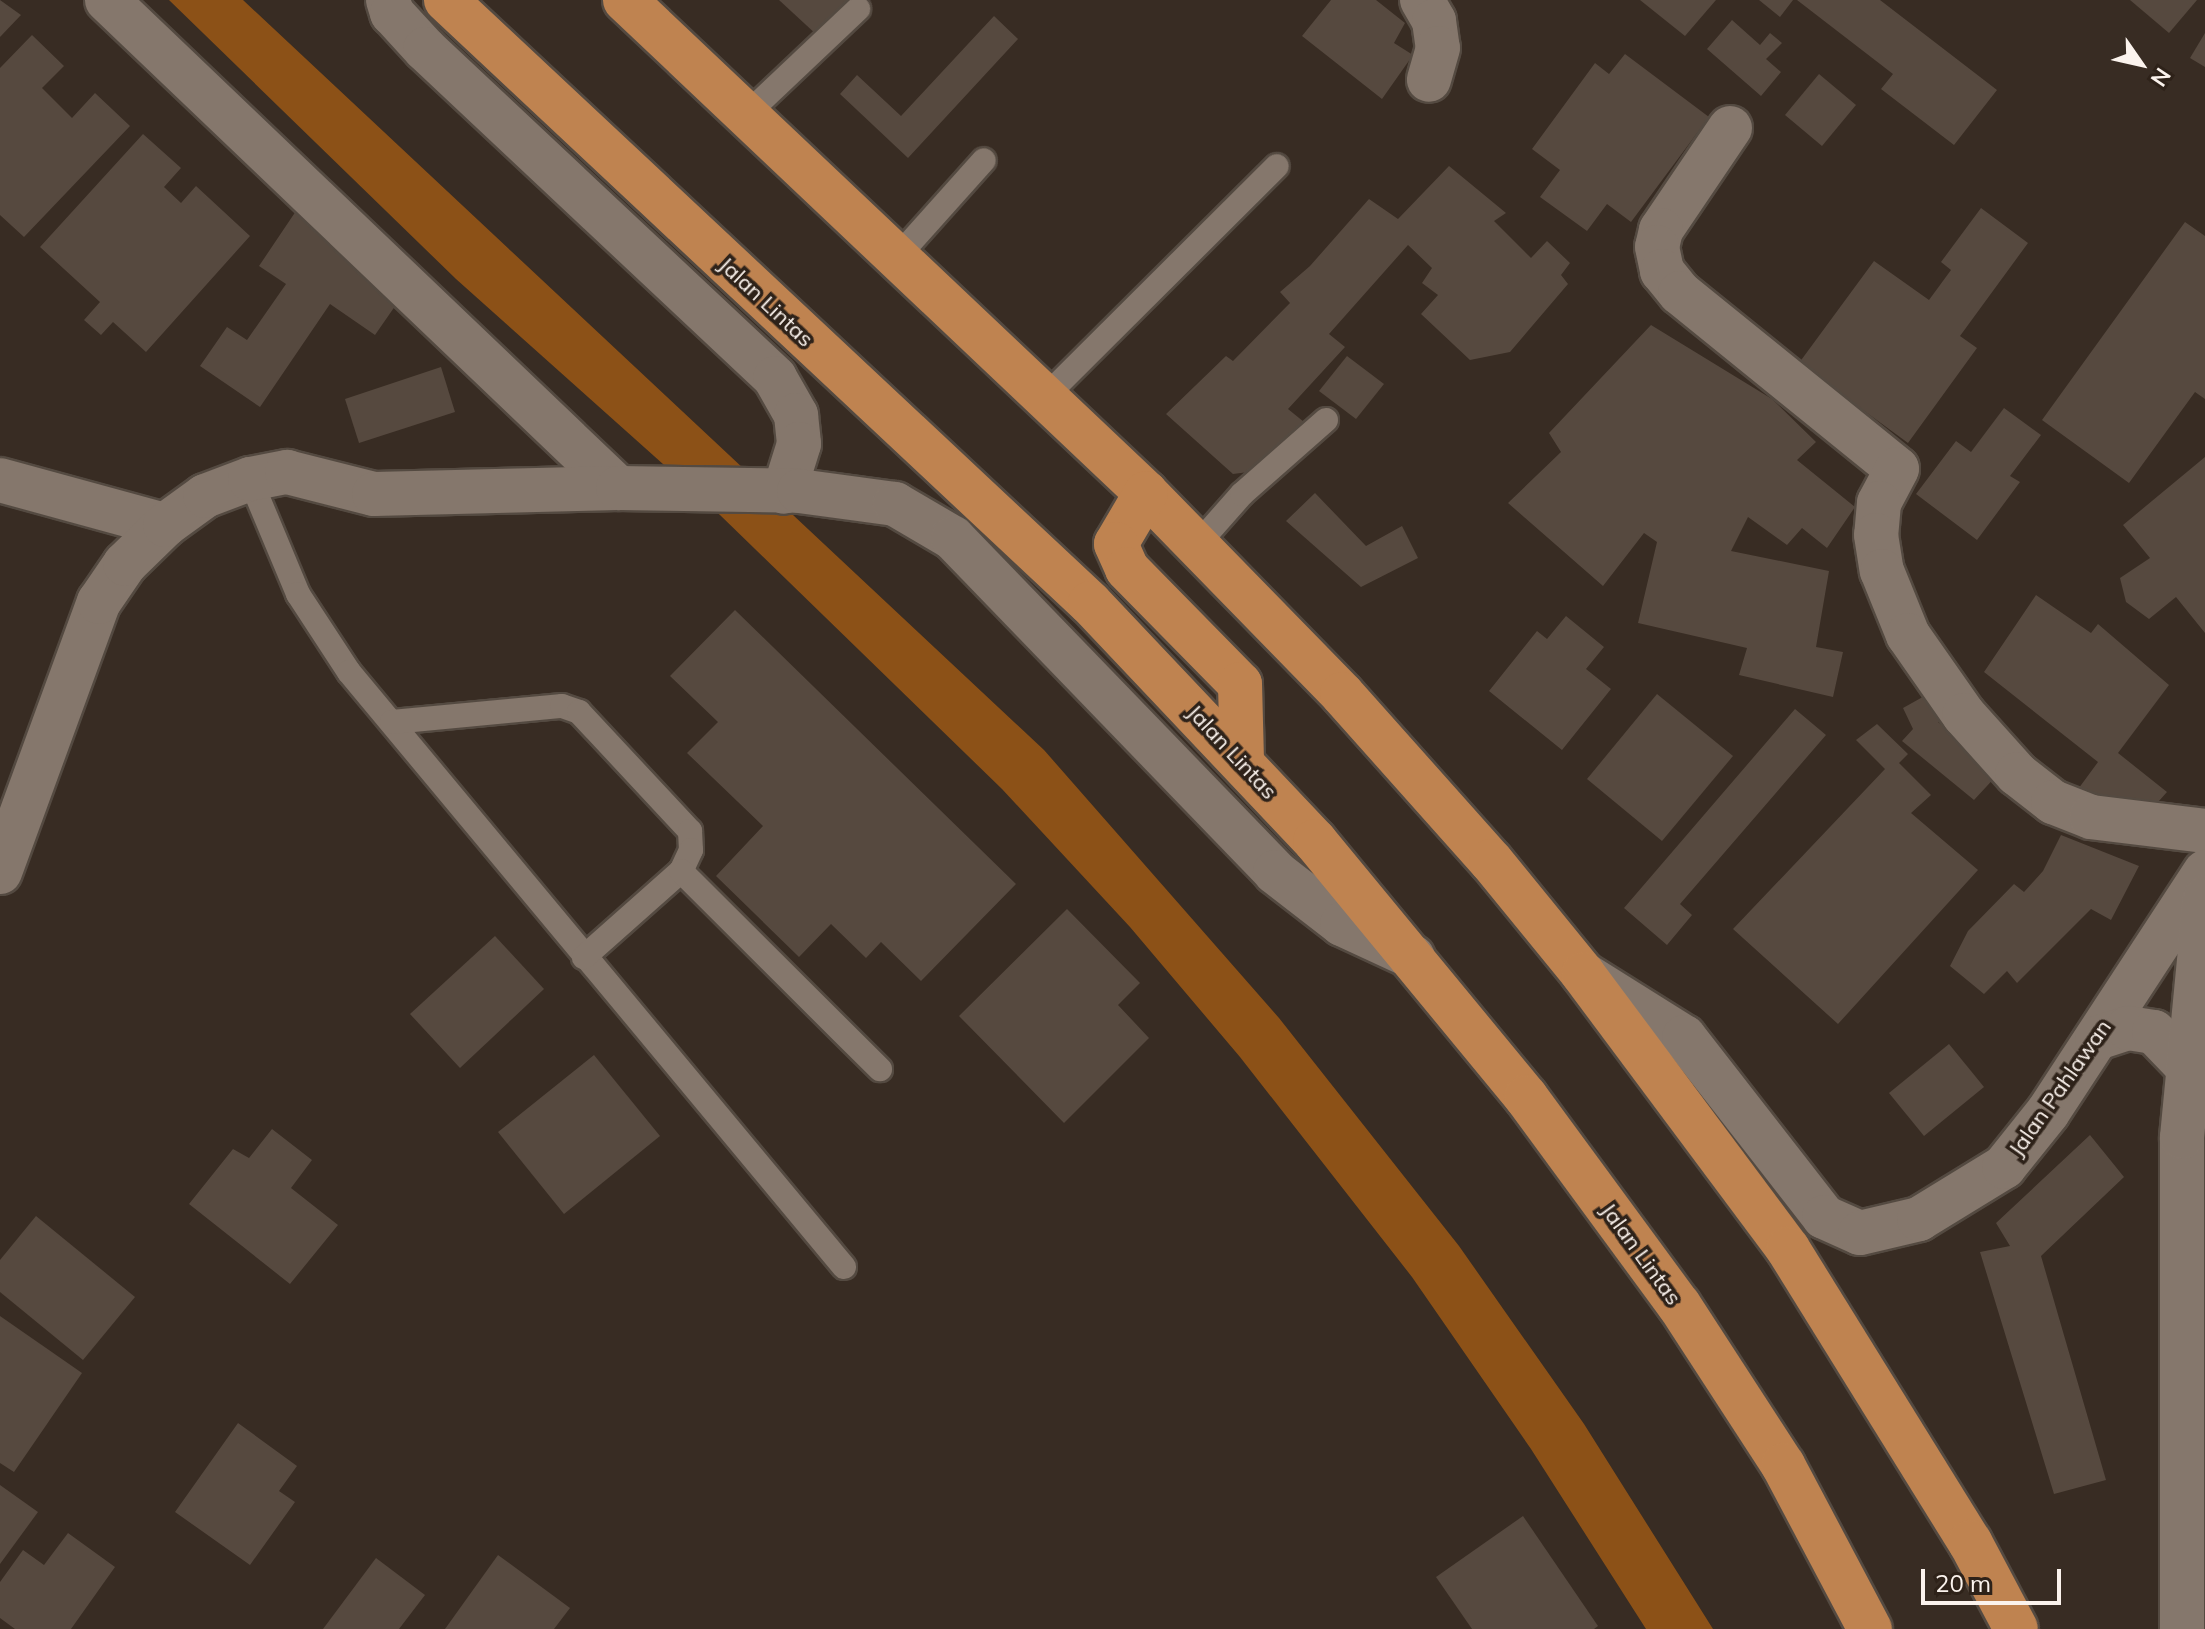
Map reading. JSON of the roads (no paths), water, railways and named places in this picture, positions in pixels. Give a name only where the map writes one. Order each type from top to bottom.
[{"type":"highway","name":"Jalan Lintas","points":[[446,0],[1090,603],[1242,762],[1413,957],[1526,1097],[1679,1305],[1783,1465],[1870,1629]]},
{"type":"highway","points":[[636,4],[1197,545],[1342,694],[1583,974],[1788,1249],[1970,1542],[2016,1629]]},
{"type":"highway","points":[[1146,493],[1116,544],[1127,569],[1240,684],[1242,762]]},
{"type":"street","points":[[107,0],[618,488]]},
{"type":"street","points":[[388,0],[392,13],[425,49],[775,378],[796,415],[799,444],[784,492]]},
{"type":"street","points":[[1422,0],[1434,21],[1438,48],[1429,80]]},
{"type":"street","points":[[1730,128],[1661,230],[1657,247],[1662,271],[1680,293],[1897,469],[1879,503],[1876,535],[1887,584],[1908,635],[1964,715],[2017,774],[2053,802],[2091,817],[2205,831]]},
{"type":"street","points":[[0,872],[99,602],[125,564],[165,525],[205,496],[250,479],[287,472],[374,494],[618,488],[784,492],[895,504],[953,538],[1275,872],[1342,924],[1413,957]]},
{"type":"street","points":[[0,480],[165,525]]},
{"type":"street","name":"Jalan Pahlawan","points":[[1583,974],[1684,1037],[1824,1217],[1860,1233],[1919,1219],[2004,1167],[2097,1038],[2205,872]]},
{"type":"street","points":[[2182,1629],[2193,1535],[2193,1308],[2185,1064],[2205,898]]},
{"type":"street","points":[[2097,1038],[2128,1028],[2154,1032],[2185,1064]]},
{"type":"lane","points":[[747,114],[858,9]]},
{"type":"lane","points":[[899,255],[984,160]]},
{"type":"lane","points":[[1045,397],[1277,166]]},
{"type":"lane","points":[[1197,545],[1242,494],[1326,420]]},
{"type":"lane","points":[[250,479],[298,594],[349,672],[844,1267]]},
{"type":"lane","points":[[392,722],[562,706],[579,712],[690,831],[691,850],[681,871],[584,957]]},
{"type":"lane","points":[[681,871],[880,1069]]}]
